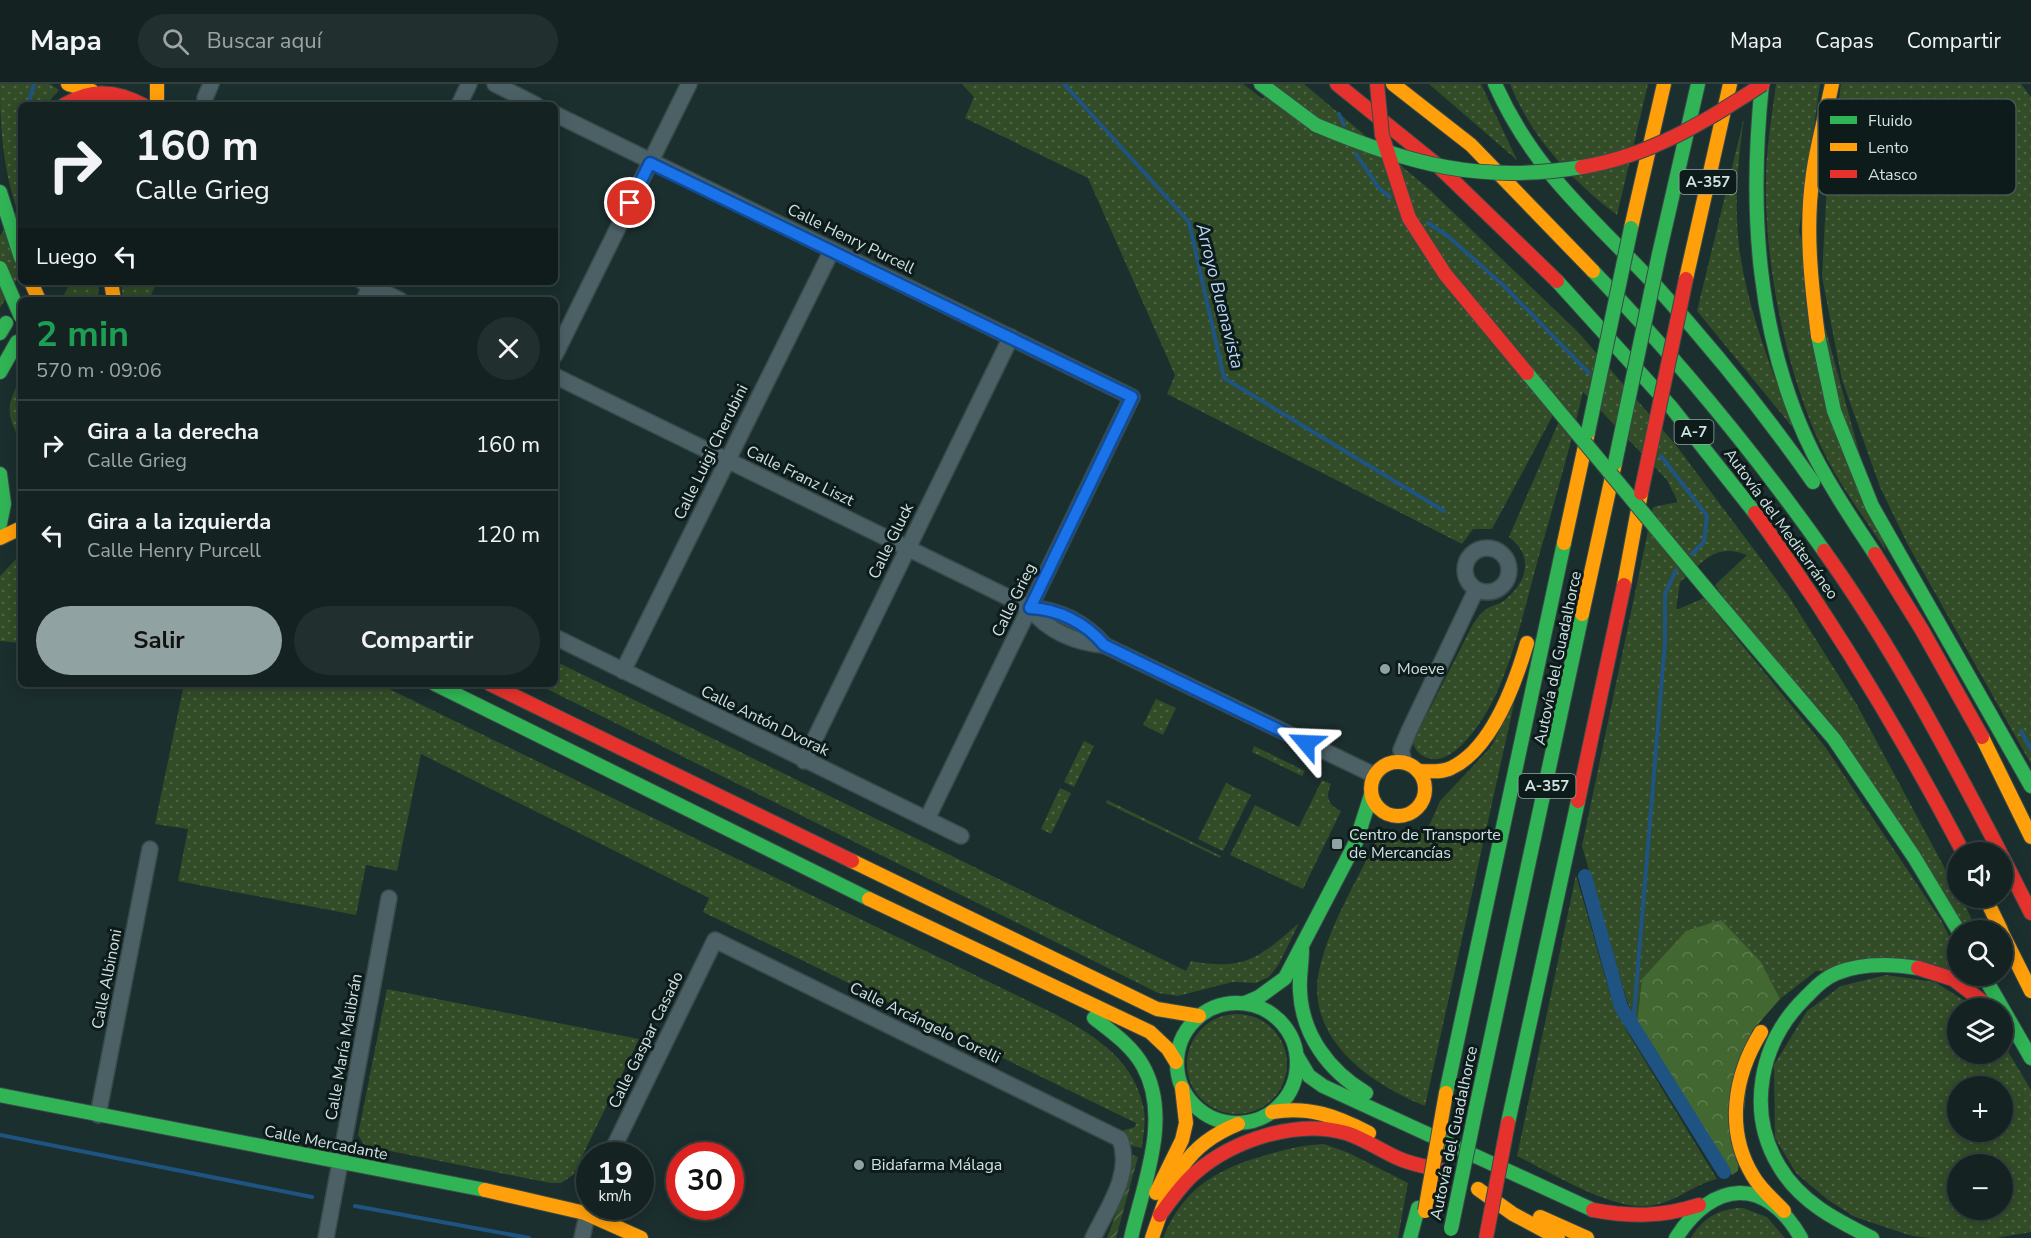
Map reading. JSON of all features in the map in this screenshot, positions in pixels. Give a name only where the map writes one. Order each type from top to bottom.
[{"type":"main road","points":[[69,84],[92,91],[111,91],[128,95],[138,102]]},
{"type":"main road","points":[[111,91],[128,84]]},
{"type":"main road","points":[[157,102],[158,84]]},
{"type":"main road","points":[[1261,84],[1316,125],[1380,154],[1432,168],[1476,174],[1539,174],[1603,165],[1641,154],[1678,138],[1736,105],[1762,84]]},
{"type":"main road","name":"Autovía del Mediterráneo","points":[[1337,84],[1458,183],[1569,293],[1685,420],[1775,541],[1857,659],[1958,842]]},
{"type":"main road","points":[[1377,84],[1382,135],[1409,218],[1445,274],[1834,739],[1914,857],[1952,920]]},
{"type":"main road","name":"Autovía del Mediterráneo","points":[[1393,84],[1471,145],[1632,312],[1694,382],[1774,480],[1860,603],[1934,726],[1995,842]]},
{"type":"main road","points":[[1495,84],[1505,110],[1529,152],[1569,200],[1630,259],[1731,374],[1803,467],[1905,618],[1936,658]]},
{"type":"main road","points":[[1419,1238],[1422,1210],[1446,1094],[1631,228],[1665,84]]},
{"type":"main road","name":"Autovía del Guadalhorce","points":[[1450,1234],[1659,254],[1698,84]]},
{"type":"main road","name":"A-357","points":[[1486,1238],[1686,279],[1730,84]]},
{"type":"main road","points":[[1762,84],[1754,144],[1755,247],[1768,323],[1789,393],[1813,452],[1906,603],[1993,758],[2031,837]]},
{"type":"main road","points":[[1829,99],[1832,84]]},
{"type":"main road","points":[[70,102],[92,91]]},
{"type":"main road","points":[[1818,150],[1813,174],[1809,223],[1811,279],[1818,339],[1834,411],[1872,506],[2031,786]]},
{"type":"main road","points":[[0,192],[18,249]]},
{"type":"main road","points":[[0,268],[18,310]]},
{"type":"main road","points":[[0,372],[17,342]]},
{"type":"main road","points":[[0,474],[4,504],[0,524]]},
{"type":"main road","points":[[1418,771],[1449,768],[1466,757],[1492,726],[1521,666],[1547,568],[1572,511]]},
{"type":"main road","points":[[0,538],[18,529]]},
{"type":"main road","points":[[441,687],[999,962],[1150,1032],[1168,1049],[1176,1062],[1186,1124],[1139,1238]]},
{"type":"main road","points":[[496,687],[1157,1009],[1182,1015],[1199,1016]]},
{"type":"main road","points":[[1176,1062],[1182,1036],[1199,1016],[1221,1005],[1245,1003],[1273,988],[1285,978],[1356,842],[1371,795],[1374,775],[1386,764],[1404,762],[1418,771],[1425,788],[1419,806],[1413,812],[1372,825],[1356,842]]},
{"type":"main road","points":[[1371,795],[1379,810],[1395,816]]},
{"type":"main road","name":"Autovía del Mediterráneo","points":[[2013,878],[2031,913]]},
{"type":"main road","points":[[1302,949],[1287,995],[1290,1034],[1297,1056],[1309,1076],[1323,1086],[1588,1209],[1635,1218],[1669,1216],[1728,1194],[1746,1193],[1763,1198],[1784,1211]]},
{"type":"main road","points":[[1302,949],[1300,992],[1304,1013],[1315,1042],[1329,1065],[1361,1090],[1415,1117],[1485,1160]]},
{"type":"main road","points":[[2013,954],[2031,991]]},
{"type":"main road","points":[[999,962],[1115,1031],[1139,1059],[1152,1088],[1157,1117],[1153,1154],[1131,1238]]},
{"type":"main road","points":[[1801,1238],[1784,1211],[1752,1176],[1740,1145],[1735,1114],[1739,1079],[1752,1043],[1773,1014],[1805,986],[1858,967],[1906,964],[1942,972],[1976,992],[1982,998]]},
{"type":"main road","points":[[1832,975],[1803,998],[1785,1018],[1766,1054],[1759,1100],[1760,1111],[1764,1133],[1774,1159],[1797,1190],[1831,1217],[1872,1238]]},
{"type":"main road","points":[[1990,986],[2031,1058]]},
{"type":"main road","points":[[1245,1003],[1271,1013],[1290,1034]]},
{"type":"main road","points":[[2013,1041],[2031,1070]]},
{"type":"main road","points":[[1272,1112],[1292,1088],[1297,1056]]},
{"type":"main road","points":[[1182,1088],[1191,1103],[1205,1114],[1221,1122],[1238,1124]]},
{"type":"main road","name":"Calle Mercadante","points":[[0,1095],[341,1163],[576,1206]]},
{"type":"main road","points":[[1152,1238],[1160,1215],[1191,1154],[1202,1142],[1238,1124],[1256,1120],[1272,1112],[1298,1107],[1316,1109],[1339,1117],[1479,1189],[1587,1238]]},
{"type":"main road","points":[[1160,1215],[1183,1183],[1203,1165],[1230,1149],[1289,1130],[1315,1128],[1346,1133],[1408,1162],[1444,1171]]},
{"type":"main road","points":[[1479,1189],[1513,1214],[1558,1238]]},
{"type":"main road","points":[[1676,1238],[1684,1220],[1699,1205]]},
{"type":"main road","points":[[1410,1238],[1422,1210]]},
{"type":"main road","name":"Calle Mercadante","points":[[608,1220],[640,1238]]},
{"type":"street","points":[[460,102],[469,84]]},
{"type":"street","points":[[495,84],[530,102]]},
{"type":"street","points":[[558,349],[689,84]]},
{"type":"street","name":"Calle Henry Purcell","points":[[558,116],[650,163],[1132,397]]},
{"type":"street","name":"Calle Luigi Cherubini","points":[[623,671],[832,250]]},
{"type":"street","points":[[373,285],[395,297]]},
{"type":"street","name":"Calle Gluck","points":[[804,761],[1011,337]]},
{"type":"street","name":"Calle Franz Liszt","points":[[558,377],[1030,608],[1048,609],[1091,629],[1104,645],[1374,775]]},
{"type":"street","name":"Calle Grieg","points":[[927,819],[1132,397]]},
{"type":"street","points":[[1404,762],[1401,750],[1476,590]]},
{"type":"street","name":"Calle Antón Dvorak","points":[[558,638],[961,836]]},
{"type":"street","name":"Calle Albinoni","points":[[98,1115],[150,849]]},
{"type":"street","name":"Calle María Malibrán","points":[[326,1238],[389,898]]},
{"type":"street","name":"Calle Arcángelo Corelli","points":[[715,940],[1120,1139],[1125,1153],[1124,1167],[1093,1238]]},
{"type":"street","name":"Calle Gaspar Casado","points":[[616,1142],[715,940]]},
{"type":"street","points":[[582,1238],[585,1220]]},
{"type":"green space","points":[[0,84],[50,84],[59,90],[48,102],[18,102],[18,277],[0,308],[0,236],[17,210],[8,178]]},
{"type":"green space","points":[[962,84],[1243,84],[1263,99],[1270,84],[1304,84],[1430,190],[1578,332],[1675,444],[1788,595],[1857,705],[1947,872],[1947,901],[1715,585],[1747,555],[1726,551],[1710,556],[1680,582],[1676,610],[1704,598],[1826,748],[1941,920],[1947,932],[1947,972],[1816,971],[1780,999],[1761,962],[1659,961],[1642,979],[1637,1022],[1627,1001],[1582,846],[1653,507],[1678,502],[1667,480],[1583,392],[1520,626],[1498,690],[1472,734],[1452,753],[1442,758],[1432,759],[1422,755],[1415,749],[1413,742],[1473,624],[1485,610],[1502,602],[1510,595],[1522,579],[1525,571],[1523,553],[1509,537],[1565,407],[1560,402],[1492,529],[1473,529],[1462,544],[1167,394],[1175,375],[1088,178],[965,118],[974,97]]},
{"type":"green space","points":[[1429,84],[1481,84],[1517,160]]},
{"type":"green space","points":[[1510,84],[1648,84],[1617,215],[1584,188],[1554,157],[1529,122]]},
{"type":"green space","points":[[1776,84],[1820,84],[1799,231],[1886,551],[1842,485],[1820,443],[1805,408],[1783,332],[1770,253],[1766,180],[1769,132]]},
{"type":"green space","points":[[1841,84],[2021,84],[2031,97],[2031,764],[1907,543],[1880,487],[1842,380],[1822,277],[1826,195],[2016,195],[2016,99],[1839,99]]},
{"type":"green space","points":[[1744,118],[1738,166],[1739,246],[1754,316],[1794,429],[1697,311]]},
{"type":"green space","points":[[69,285],[99,285],[98,297],[63,297]]},
{"type":"green space","points":[[121,285],[156,285],[151,297],[123,297]]},
{"type":"green space","points":[[18,384],[18,437],[11,418],[12,397]]},
{"type":"green space","points":[[18,557],[18,643],[0,641],[0,576]]},
{"type":"green space","points":[[558,662],[1186,971],[1191,961],[1225,964],[1250,959],[1273,945],[1299,923],[1279,964],[1269,977],[1256,983],[1232,982],[1178,996],[1158,993],[543,687],[558,687]]},
{"type":"green space","points":[[183,687],[385,687],[1055,1014],[1085,1031],[1111,1052],[1132,1077],[1144,1110],[1142,1148],[1132,1146],[1121,1131],[1135,1127],[1136,1123],[703,912],[709,898],[421,754],[397,871],[366,865],[356,915],[178,881],[188,829],[155,824]]},
{"type":"green space","points":[[1156,699],[1176,708],[1163,735],[1143,725]]},
{"type":"green space","points":[[1515,699],[1425,1106],[1387,1088],[1369,1076],[1338,1046],[1327,1029],[1320,1009],[1317,988],[1319,970],[1324,951],[1341,910],[1379,836],[1415,835],[1430,824],[1440,801],[1491,747]]},
{"type":"green space","points":[[1084,741],[1094,746],[1074,787],[1064,782]]},
{"type":"green space","points":[[1254,746],[1305,771],[1302,776],[1252,752]]},
{"type":"green space","points":[[1322,780],[1331,784],[1328,793],[1329,800],[1341,811],[1303,889],[1230,855],[1255,805],[1299,827]]},
{"type":"green space","points":[[1226,783],[1251,795],[1223,851],[1198,839]]},
{"type":"green space","points":[[1060,788],[1071,793],[1051,834],[1041,829]]},
{"type":"green space","points":[[1107,800],[1221,856],[1220,858],[1106,803]]},
{"type":"green space","points":[[1576,875],[1612,1001],[1628,1033],[1717,1179],[1657,1205],[1632,1205],[1598,1196],[1517,1156]]},
{"type":"green space","points":[[1952,908],[1966,908],[1972,920],[1961,920]]},
{"type":"green space","points":[[1721,920],[1761,962],[1780,999],[1752,1031],[1738,1171],[1732,1175],[1637,1022],[1642,979],[1686,931]]},
{"type":"green space","points":[[1886,975],[1935,982],[1960,998],[1947,998],[1947,1064],[2013,1064],[2013,1060],[2031,1090],[2031,1232],[1996,1238],[1912,1236],[1855,1217],[1828,1200],[1796,1173],[1775,1138],[1774,1065],[1807,1011],[1841,986]]},
{"type":"green space","points":[[387,989],[639,1039],[589,1142],[576,1142],[576,1169],[573,1175],[561,1183],[550,1183],[365,1146],[358,1135]]},
{"type":"green space","points":[[1237,1014],[1256,1018],[1272,1029],[1283,1045],[1287,1064],[1283,1083],[1272,1099],[1256,1110],[1237,1114],[1218,1110],[1202,1099],[1191,1083],[1187,1064],[1191,1045],[1202,1029],[1218,1018]]},
{"type":"green space","points":[[1324,1144],[1349,1153],[1408,1183],[1398,1238],[1163,1238],[1171,1221],[1191,1193],[1217,1174],[1273,1153],[1302,1146]]},
{"type":"green space","points":[[1133,1155],[1138,1157],[1116,1238],[1107,1238],[1126,1187]]},
{"type":"green space","points":[[1743,1208],[1767,1217],[1785,1238],[1691,1238],[1695,1231],[1712,1216],[1719,1212]]},
{"type":"waterway","points":[[29,102],[34,84]]},
{"type":"waterway","name":"Arroyo Buenavista","points":[[1064,84],[1189,222],[1224,378],[1444,511]]},
{"type":"waterway","points":[[1339,114],[1344,125]]},
{"type":"waterway","points":[[1356,154],[1379,188],[1390,197]]},
{"type":"waterway","points":[[1428,223],[1449,237],[1504,286],[1589,373]]},
{"type":"waterway","points":[[1661,456],[1707,516],[1704,542],[1692,554]]},
{"type":"waterway","points":[[1637,1032],[1634,1014],[1665,642],[1665,594],[1676,570]]},
{"type":"waterway","points":[[2021,731],[2031,749]]},
{"type":"waterway","points":[[1585,876],[1621,1007],[1724,1172]]},
{"type":"waterway","points":[[0,1135],[312,1197]]},
{"type":"waterway","points":[[355,1206],[529,1238]]},
{"type":"traffic: fast","points":[[1261,84],[1316,125]]},
{"type":"traffic: fast","points":[[1495,84],[1511,115],[1546,169],[1656,286],[1738,381],[1813,482]]},
{"type":"traffic: fast","points":[[1659,254],[1698,84]]},
{"type":"traffic: fast","points":[[1762,84],[1756,178],[1757,225],[1768,319],[1779,364],[1794,409],[1813,453],[1875,554]]},
{"type":"traffic: fast","points":[[1316,125],[1382,150],[1446,167],[1511,173],[1545,172],[1582,167]]},
{"type":"traffic: fast","points":[[0,192],[18,249]]},
{"type":"traffic: fast","points":[[1588,432],[1631,228]]},
{"type":"traffic: fast","points":[[1615,463],[1659,254]]},
{"type":"traffic: fast","points":[[0,268],[18,310]]},
{"type":"traffic: fast","points":[[1593,271],[1714,407],[1824,551]]},
{"type":"traffic: fast","points":[[1557,281],[1671,407],[1755,513]]},
{"type":"traffic: fast","points":[[0,333],[6,323]]},
{"type":"traffic: fast","points":[[1818,336],[1834,411],[1872,506],[2031,786]]},
{"type":"traffic: fast","points":[[0,372],[17,342]]},
{"type":"traffic: fast","points":[[1527,373],[1709,592]]},
{"type":"traffic: fast","points":[[0,474],[4,504],[0,524]]},
{"type":"traffic: fast","points":[[1446,1093],[1564,543]]},
{"type":"traffic: fast","points":[[1709,592],[1834,739],[1914,857],[1952,920]]},
{"type":"traffic: fast","points":[[1476,1108],[1582,614]]},
{"type":"traffic: fast","points":[[441,687],[869,899]]},
{"type":"traffic: fast","points":[[1245,1003],[1259,997],[1285,978],[1356,842],[1371,795]]},
{"type":"traffic: fast","points":[[1508,1123],[1578,801]]},
{"type":"traffic: fast","points":[[1302,949],[1300,991],[1302,1007],[1312,1037],[1329,1063],[1366,1093]]},
{"type":"traffic: fast","points":[[1872,1238],[1808,1200],[1797,1190],[1779,1166],[1769,1145],[1763,1123],[1761,1100],[1763,1078],[1768,1056],[1777,1035],[1805,998],[1832,975],[1867,966],[1888,965],[1918,968]]},
{"type":"traffic: fast","points":[[1990,986],[2031,1058]]},
{"type":"traffic: fast","points":[[1237,1003],[1260,1007],[1280,1020],[1293,1040],[1297,1063],[1293,1086],[1280,1106],[1260,1119],[1237,1123],[1214,1119],[1194,1106],[1181,1086],[1177,1063],[1181,1040],[1194,1020],[1214,1007],[1237,1003]]},
{"type":"traffic: fast","points":[[1094,1018],[1121,1040],[1143,1066],[1151,1086],[1155,1107],[1155,1129],[1148,1174],[1131,1238]]},
{"type":"traffic: fast","points":[[1297,1056],[1309,1076],[1323,1086],[1593,1210]]},
{"type":"traffic: fast","points":[[0,1095],[485,1190]]},
{"type":"traffic: fast","points":[[1451,1229],[1476,1108]]},
{"type":"traffic: fast","points":[[1676,1238],[1706,1205],[1723,1196],[1739,1193],[1756,1195],[1772,1204],[1787,1218],[1801,1238]]},
{"type":"traffic: fast","points":[[1410,1238],[1418,1208]]},
{"type":"traffic: slow","points":[[68,84],[92,91]]},
{"type":"traffic: slow","points":[[157,84],[157,102]]},
{"type":"traffic: slow","points":[[1393,84],[1471,145],[1593,271]]},
{"type":"traffic: slow","points":[[1631,228],[1664,84]]},
{"type":"traffic: slow","points":[[1686,279],[1730,84]]},
{"type":"traffic: slow","points":[[1829,99],[1832,84]]},
{"type":"traffic: slow","points":[[1818,146],[1811,194],[1809,235],[1818,336]]},
{"type":"traffic: slow","points":[[32,285],[38,297]]},
{"type":"traffic: slow","points":[[112,285],[114,297]]},
{"type":"traffic: slow","points":[[1564,543],[1588,432]]},
{"type":"traffic: slow","points":[[1582,614],[1615,463]]},
{"type":"traffic: slow","points":[[1624,585],[1641,493]]},
{"type":"traffic: slow","points":[[0,538],[18,529]]},
{"type":"traffic: slow","points":[[1418,771],[1447,770],[1466,759],[1478,746],[1500,714],[1516,677],[1527,643]]},
{"type":"traffic: slow","points":[[1982,737],[2031,837]]},
{"type":"traffic: slow","points":[[1393,762],[1403,762],[1413,766],[1421,774],[1425,789],[1421,804],[1413,812],[1403,816],[1393,816],[1383,812],[1375,804],[1371,794],[1371,784],[1375,774],[1383,766],[1393,762]]},
{"type":"traffic: slow","points":[[852,861],[1157,1009],[1199,1016]]},
{"type":"traffic: slow","points":[[869,899],[1150,1032],[1168,1049],[1176,1062]]},
{"type":"traffic: slow","points":[[1990,908],[1996,920]]},
{"type":"traffic: slow","points":[[2013,955],[2031,991]]},
{"type":"traffic: slow","points":[[1761,1032],[1744,1067],[1736,1103],[1736,1122],[1744,1158],[1753,1176],[1784,1211]]},
{"type":"traffic: slow","points":[[1156,1193],[1182,1140],[1186,1123],[1182,1088]]},
{"type":"traffic: slow","points":[[1425,1211],[1446,1093]]},
{"type":"traffic: slow","points":[[1272,1112],[1299,1110],[1322,1114],[1369,1133]]},
{"type":"traffic: slow","points":[[1152,1238],[1165,1200],[1181,1169],[1203,1144],[1238,1124]]},
{"type":"traffic: slow","points":[[1478,1189],[1513,1214],[1558,1238]]},
{"type":"traffic: slow","points":[[485,1190],[585,1213],[641,1238]]},
{"type":"traffic: slow","points":[[1540,1217],[1587,1238]]},
{"type":"traffic: jam","points":[[1337,84],[1436,164],[1557,281]]},
{"type":"traffic: jam","points":[[1377,84],[1382,135],[1409,218],[1445,274],[1527,373]]},
{"type":"traffic: jam","points":[[1582,167],[1607,162],[1654,146],[1699,124],[1763,84]]},
{"type":"traffic: jam","points":[[70,102],[84,96],[103,93],[123,96],[137,102]]},
{"type":"traffic: jam","points":[[1641,493],[1686,279]]},
{"type":"traffic: jam","points":[[1755,513],[1812,595],[1865,679],[1958,842]]},
{"type":"traffic: jam","points":[[1824,551],[1895,661],[1939,737],[1995,842]]},
{"type":"traffic: jam","points":[[1875,554],[1922,630],[1982,737]]},
{"type":"traffic: jam","points":[[1578,801],[1624,585]]},
{"type":"traffic: jam","points":[[496,687],[852,861]]},
{"type":"traffic: jam","points":[[2013,878],[2031,913]]},
{"type":"traffic: jam","points":[[1918,968],[1953,979],[1978,998]]},
{"type":"traffic: jam","points":[[1486,1238],[1508,1123]]},
{"type":"traffic: jam","points":[[1160,1215],[1185,1183],[1210,1161],[1246,1142],[1286,1131],[1327,1129],[1346,1133],[1405,1161],[1444,1171]]},
{"type":"traffic: jam","points":[[1593,1210],[1646,1215],[1672,1212],[1699,1205]]},
{"type":"place","name":"Moeve","points":[[1385,669]]},
{"type":"place","name":"Centro de Transporte de Mercancías","points":[[1337,844]]},
{"type":"place","name":"Bidafarma Málaga","points":[[859,1165]]},
{"type":"route","points":[[630,203],[650,163],[1132,397],[1030,608],[1048,609],[1091,629],[1104,645],[1306,743]]}]
